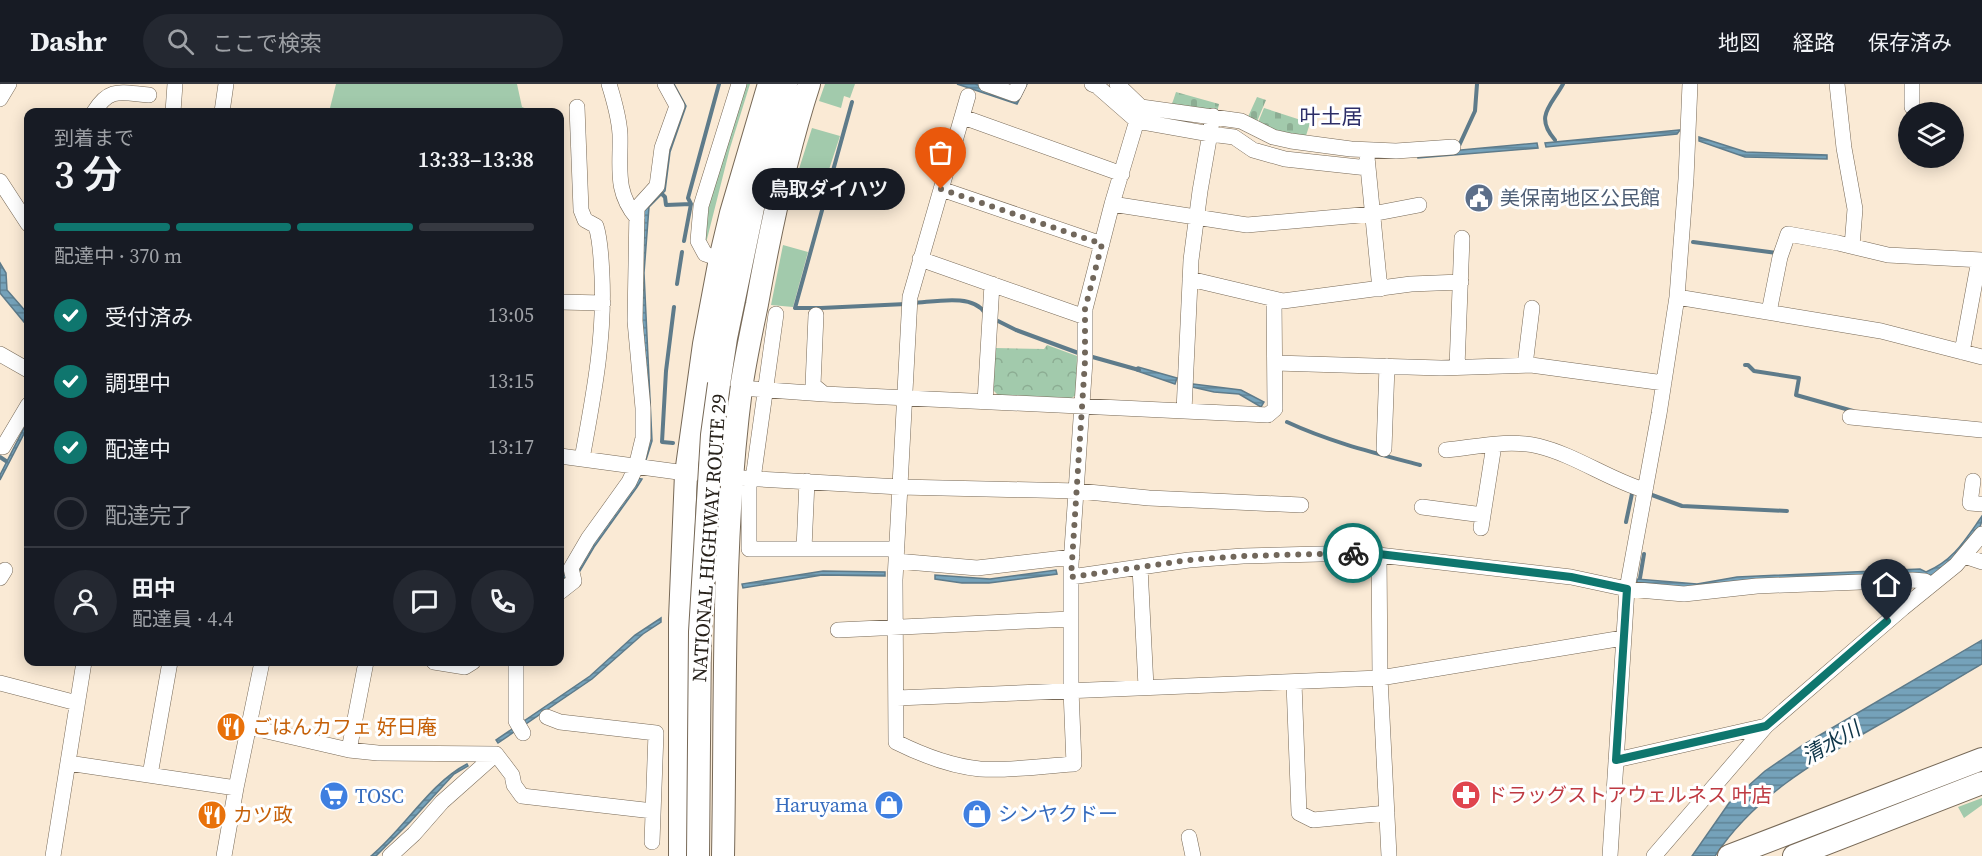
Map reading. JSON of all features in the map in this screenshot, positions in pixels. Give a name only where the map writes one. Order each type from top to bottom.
[{"type":"highway","points":[[680,856],[680,619],[686,474],[704,344],[720,259],[731,213],[769,84]]},
{"type":"highway","name":"NATIONAL HIGHWAY ROUTE 29","points":[[698,856],[700,632],[712,435],[730,386],[726,338],[754,203],[786,84]]},
{"type":"highway","points":[[723,856],[726,640],[745,479],[730,386],[764,264],[809,84]]},
{"type":"highway","points":[[1729,856],[1982,759]]},
{"type":"highway","points":[[1794,856],[1982,783]]},
{"type":"street","points":[[0,99],[9,84]]},
{"type":"street","points":[[172,108],[175,84]]},
{"type":"street","points":[[223,108],[226,84]]},
{"type":"street","points":[[609,84],[619,123],[621,191],[629,209],[637,218]]},
{"type":"street","points":[[564,589],[574,581],[570,568],[588,539],[619,498],[636,467],[643,438],[635,321],[637,208],[657,186],[662,148],[677,106],[665,84]]},
{"type":"street","points":[[720,259],[705,254],[698,241],[701,206],[739,84]]},
{"type":"street","points":[[986,84],[1014,94],[1019,84]]},
{"type":"street","points":[[1092,84],[1139,114],[1210,134],[1234,137],[1253,150],[1285,159],[1368,168]]},
{"type":"street","points":[[1117,84],[1139,114]]},
{"type":"street","points":[[1610,856],[1627,589],[1677,297],[1686,179],[1689,84]]},
{"type":"street","points":[[1837,84],[1844,148],[1856,209],[1852,246]]},
{"type":"street","points":[[1912,84],[1912,102]]},
{"type":"street","points":[[97,108],[102,100],[110,95],[120,93],[149,95]]},
{"type":"street","points":[[968,96],[910,297],[896,555],[896,742],[944,762],[980,769],[1074,764],[1071,690],[1071,577],[1083,407],[1085,309],[1112,204],[1139,114]]},
{"type":"street","points":[[577,107],[580,210],[585,220],[596,226],[600,239],[603,303],[600,357],[582,459]]},
{"type":"street","points":[[1139,114],[1213,116],[1241,121],[1273,137],[1291,141],[1367,150],[1418,151],[1453,147]]},
{"type":"street","points":[[1184,411],[1190,279],[1197,216],[1213,116]]},
{"type":"street","points":[[963,117],[1122,174]]},
{"type":"street","points":[[1367,150],[1380,289]]},
{"type":"street","points":[[0,182],[24,215]]},
{"type":"street","points":[[941,189],[1102,244]]},
{"type":"street","points":[[1112,204],[1247,225],[1372,214],[1419,205]]},
{"type":"street","points":[[1769,312],[1780,257],[1788,234],[1897,256],[1980,260],[1962,352]]},
{"type":"street","points":[[1457,367],[1462,238]]},
{"type":"street","points":[[684,245],[701,246]]},
{"type":"street","points":[[920,259],[1085,317]]},
{"type":"street","points":[[1190,279],[1283,301],[1411,284],[1461,282]]},
{"type":"street","points":[[985,402],[992,284]]},
{"type":"street","points":[[1677,297],[1839,326],[1881,331],[1982,357]]},
{"type":"street","points":[[730,386],[903,399],[1268,415],[1275,409],[1274,299]]},
{"type":"street","points":[[564,302],[603,303]]},
{"type":"street","points":[[1525,365],[1532,308]]},
{"type":"street","points":[[776,314],[765,389],[745,479],[749,549],[804,549],[896,555],[977,568],[1072,557]]},
{"type":"street","points":[[816,315],[813,385],[824,394]]},
{"type":"street","points":[[0,354],[24,367]]},
{"type":"street","points":[[1275,363],[1457,367],[1525,365],[1664,383]]},
{"type":"street","points":[[1384,449],[1387,366]]},
{"type":"street","points":[[0,445],[3,447],[24,412]]},
{"type":"street","points":[[1850,417],[1982,430]]},
{"type":"street","points":[[1446,450],[1516,444],[1536,445],[1557,452],[1622,483],[1644,490]]},
{"type":"street","points":[[1422,507],[1482,522],[1494,446]]},
{"type":"street","points":[[564,457],[686,474],[745,479],[900,487],[1078,491],[1149,498],[1301,506]]},
{"type":"street","points":[[804,549],[807,481]]},
{"type":"street","points":[[1973,482],[1970,502],[1982,504]]},
{"type":"street","points":[[1654,856],[1766,726],[1956,565],[1982,534]]},
{"type":"street","points":[[1071,577],[1243,556],[1361,553],[1571,577],[1627,589],[1694,594],[1739,587],[1827,582],[1902,580],[1925,581],[1931,585]]},
{"type":"street","points":[[1379,554],[1380,678],[1389,856]]},
{"type":"street","points":[[1964,555],[1982,562]]},
{"type":"street","points":[[1140,567],[1146,687]]},
{"type":"street","points":[[838,630],[1071,619]]},
{"type":"street","points":[[897,698],[1380,678],[1623,638]]},
{"type":"street","points":[[53,856],[83,666]]},
{"type":"street","points":[[150,775],[169,666]]},
{"type":"street","points":[[224,856],[261,666]]},
{"type":"street","points":[[349,750],[365,666]]},
{"type":"street","points":[[516,666],[516,721],[523,733]]},
{"type":"street","points":[[1294,683],[1299,813],[1313,820],[1387,813]]},
{"type":"street","points":[[0,684],[77,703]]},
{"type":"street","points":[[547,717],[560,722],[656,733],[652,842]]},
{"type":"street","points":[[1616,760],[1766,726]]},
{"type":"street","points":[[249,727],[349,750],[378,753],[496,754]]},
{"type":"street","points":[[496,754],[512,775],[514,785],[522,795],[654,811]]},
{"type":"street","points":[[390,856],[414,834],[442,802],[496,754]]},
{"type":"street","points":[[68,764],[236,788]]},
{"type":"street","points":[[1189,837],[1193,856]]},
{"type":"green space","points":[[336,84],[517,84],[522,107],[524,108],[330,108]]},
{"type":"green space","points":[[745,84],[750,84],[730,148],[705,247],[707,207]]},
{"type":"green space","points":[[825,84],[855,84],[850,98],[844,96],[841,108],[819,101]]},
{"type":"green space","points":[[1176,92],[1219,104],[1217,113],[1171,107]]},
{"type":"green space","points":[[1257,97],[1266,100],[1256,124],[1247,119]]},
{"type":"green space","points":[[1264,108],[1310,123],[1305,139],[1257,125]]},
{"type":"green space","points":[[812,128],[840,136],[819,200],[792,191]]},
{"type":"green space","points":[[783,245],[808,252],[793,307],[771,305]]},
{"type":"green space","points":[[1047,345],[1077,356],[1076,395],[1070,399],[999,396],[993,390],[995,348],[1044,349]]},
{"type":"green space","points":[[1982,798],[1982,805],[1964,818],[1958,807]]},
{"type":"water","points":[[669,84],[674,84],[686,106],[670,152],[665,191],[649,207],[644,273],[652,441],[646,460],[641,459],[639,274],[644,204],[680,106]]},
{"type":"water","points":[[957,84],[975,84],[1015,97],[1022,84],[1027,84],[1017,104]]},
{"type":"water","points":[[1680,130],[1677,134],[1546,147],[1545,143]]},
{"type":"water","points":[[1699,137],[1746,152],[1827,155],[1827,159],[1745,157],[1699,141]]},
{"type":"water","points":[[1537,143],[1538,148],[1418,158],[1418,154]]},
{"type":"water","points":[[0,263],[6,273],[7,290],[24,309],[24,322],[0,293]]},
{"type":"water","points":[[1138,367],[1177,378],[1175,384],[1137,371]]},
{"type":"water","points":[[1193,384],[1241,390],[1264,402],[1261,407],[1239,394],[1214,392],[1192,387]]},
{"type":"water","points":[[24,428],[24,434],[0,480],[0,475]]},
{"type":"water","points":[[636,478],[642,479],[594,547],[577,576],[570,579],[564,578],[564,572],[568,573]]},
{"type":"water","points":[[1982,516],[1976,535],[1970,544],[1954,561],[1927,578],[1711,588],[1637,585],[1637,579],[1697,584],[1737,577],[1920,569],[1926,572],[1952,555]]},
{"type":"water","points":[[1056,570],[1057,574],[989,583],[962,583],[935,579],[935,575],[990,579]]},
{"type":"water","points":[[823,571],[885,572],[885,576],[822,575],[743,588],[742,584]]},
{"type":"water","points":[[661,618],[661,622],[643,634],[592,679],[498,743],[496,740],[590,676],[635,635]]},
{"type":"water","name":"清水川","points":[[1982,640],[1982,664],[1787,782],[1748,816],[1715,856],[1692,856],[1729,803],[1765,771],[1803,745]]},
{"type":"water","points":[[467,764],[468,766],[454,774],[376,856],[371,856],[395,833],[429,794],[454,772]]},
{"type":"waterway","points":[[684,241],[691,204],[688,198],[719,84]]},
{"type":"waterway","points":[[1458,148],[1475,111],[1477,84]]},
{"type":"waterway","points":[[1555,140],[1549,132],[1545,118],[1563,84]]},
{"type":"waterway","points":[[852,102],[795,308],[906,304]]},
{"type":"waterway","points":[[660,192],[665,197],[666,205],[691,204]]},
{"type":"waterway","points":[[1693,242],[1777,253]]},
{"type":"waterway","points":[[677,284],[682,252]]},
{"type":"waterway","points":[[913,303],[942,300],[962,301],[979,307],[985,313]]},
{"type":"waterway","points":[[673,443],[662,442],[666,371],[674,307]]},
{"type":"waterway","points":[[994,319],[1016,330],[1081,354]]},
{"type":"waterway","points":[[1089,356],[1139,370]]},
{"type":"waterway","points":[[1745,365],[1754,371],[1799,378],[1796,395],[1853,411]]},
{"type":"waterway","points":[[1287,422],[1336,441],[1420,465]]},
{"type":"waterway","points":[[0,457],[6,461]]},
{"type":"waterway","points":[[1626,522],[1633,489]]},
{"type":"waterway","points":[[1652,495],[1682,506],[1787,511]]},
{"type":"waterway","points":[[1640,578],[1644,554]]},
{"type":"way so far","points":[[941,189],[1102,244],[1085,309],[1085,361],[1071,577],[1189,560],[1353,553]]},
{"type":"place","name":"鳥取ダイハツ","points":[[941,189]]},
{"type":"place","name":"美保南地区公民館","points":[[1479,198]]},
{"type":"place","name":"ごはんカフェ 好日庵","points":[[231,727]]},
{"type":"place","name":"ドラッグストアウェルネス 叶店","points":[[1466,795]]},
{"type":"place","name":"TOSC","points":[[334,796]]},
{"type":"place","name":"Haruyama","points":[[889,805]]},
{"type":"place","name":"シンヤクドー","points":[[977,814]]},
{"type":"place","name":"カツ政","points":[[212,815]]},
{"type":"district","name":"叶土居","points":[[1331,117]]},
{"type":"route","points":[[1353,553],[1379,554],[1571,577],[1627,589],[1616,760],[1766,726],[1887,621]]}]
